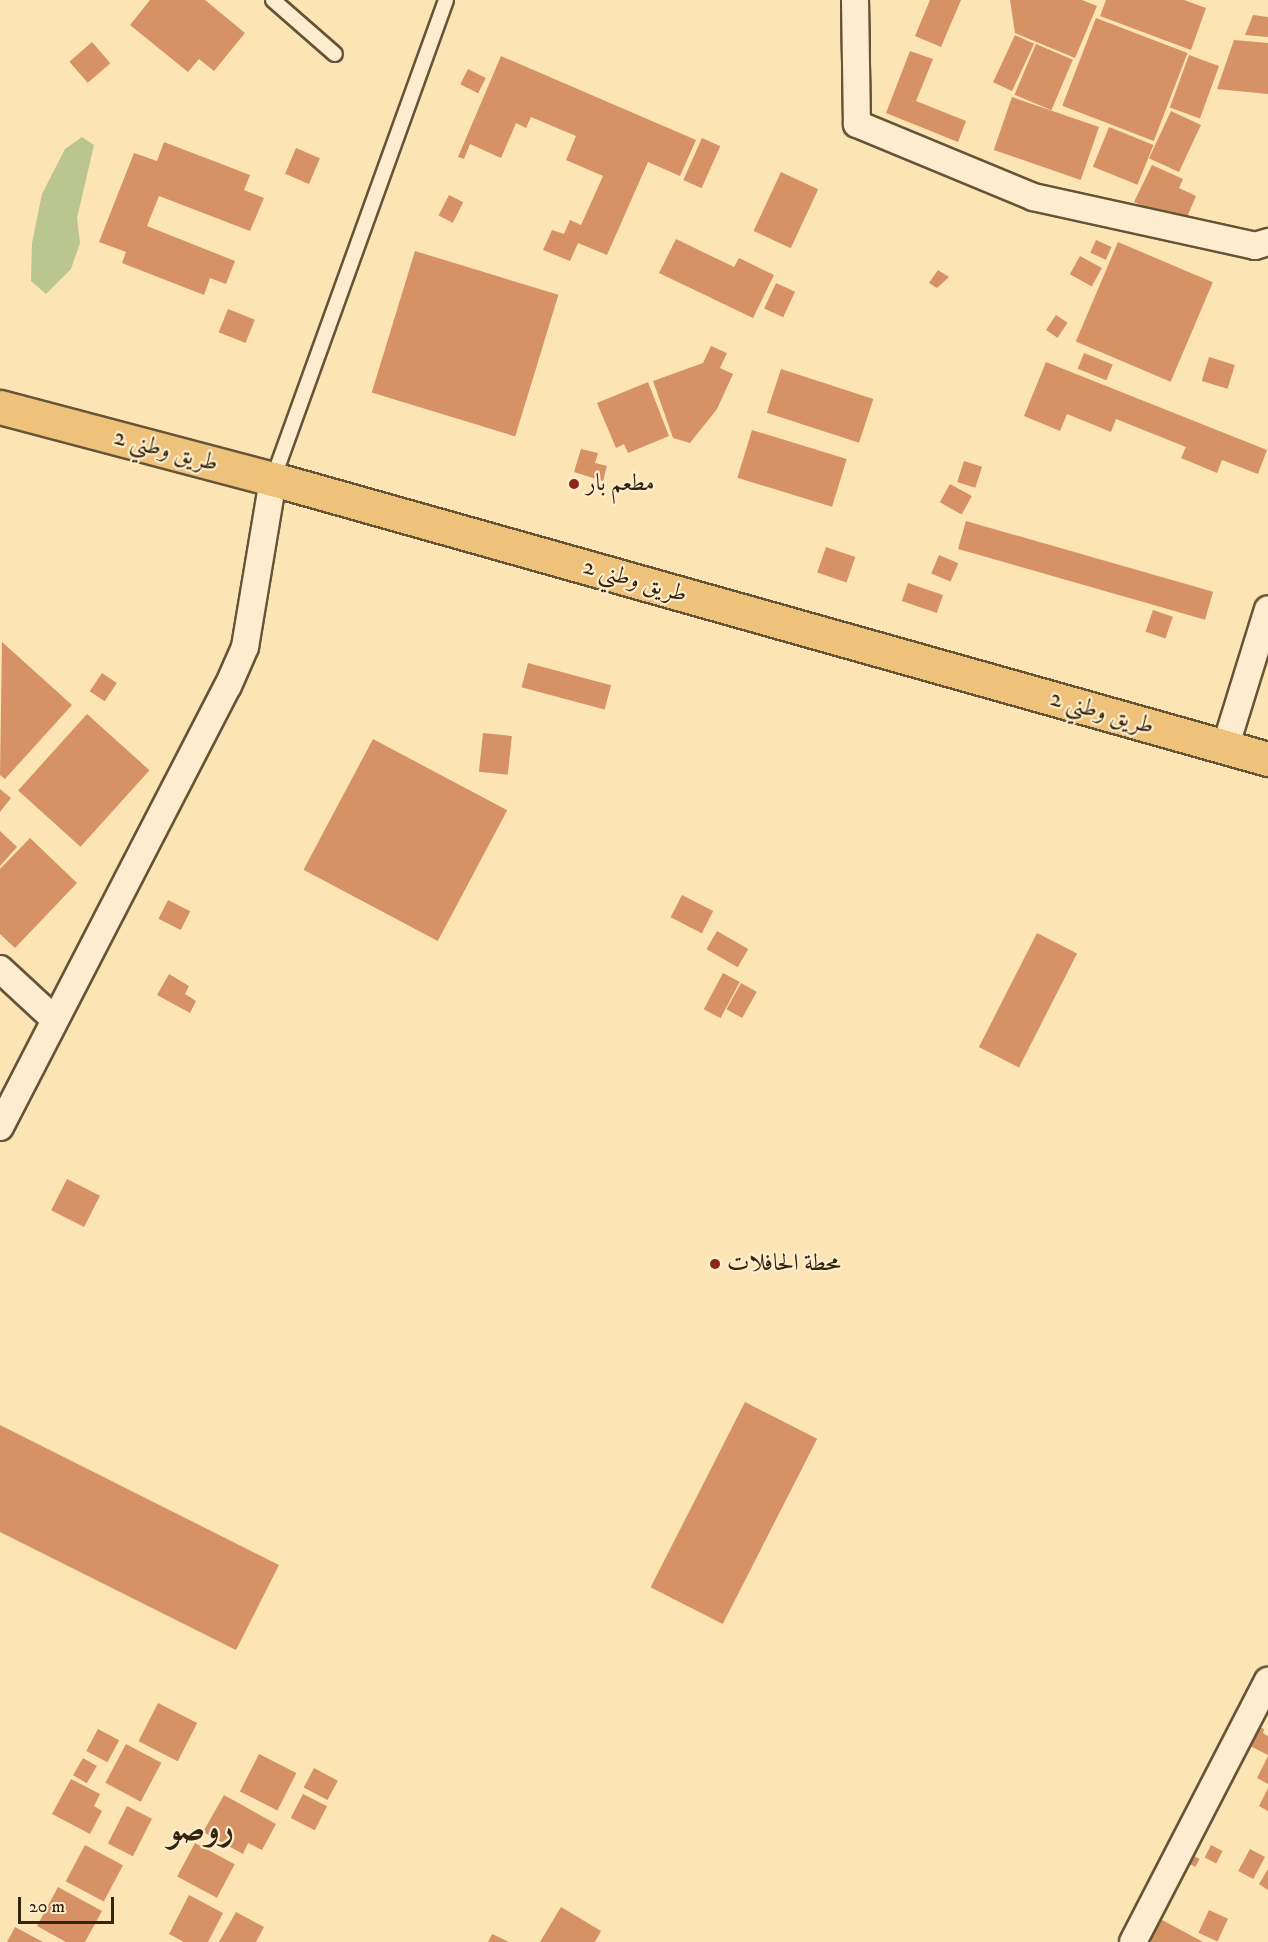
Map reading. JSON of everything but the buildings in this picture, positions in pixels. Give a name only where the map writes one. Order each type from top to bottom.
[{"type":"highway","name":"طريق وطني 2","points":[[0,407],[273,478],[1268,759]]},
{"type":"street","points":[[855,0],[857,124],[1033,197],[1255,246],[1268,242]]},
{"type":"street","points":[[0,1127],[228,686],[244,647],[273,478]]},
{"type":"street","points":[[1225,747],[1268,609]]},
{"type":"street","points":[[5,984],[54,1019]]},
{"type":"street","points":[[1133,1942],[1266,1690]]},
{"type":"lane","points":[[273,0],[335,54]]},
{"type":"lane","points":[[273,478],[446,0]]},
{"type":"green space","points":[[82,137],[94,145],[77,218],[80,243],[71,269],[46,294],[31,281],[32,243],[42,194],[65,149]]},
{"type":"place","name":"مطعم بار","points":[[574,484]]},
{"type":"place","name":"محطة الحافلات","points":[[715,1264]]},
{"type":"district","name":"روصو","points":[[201,1829]]}]
